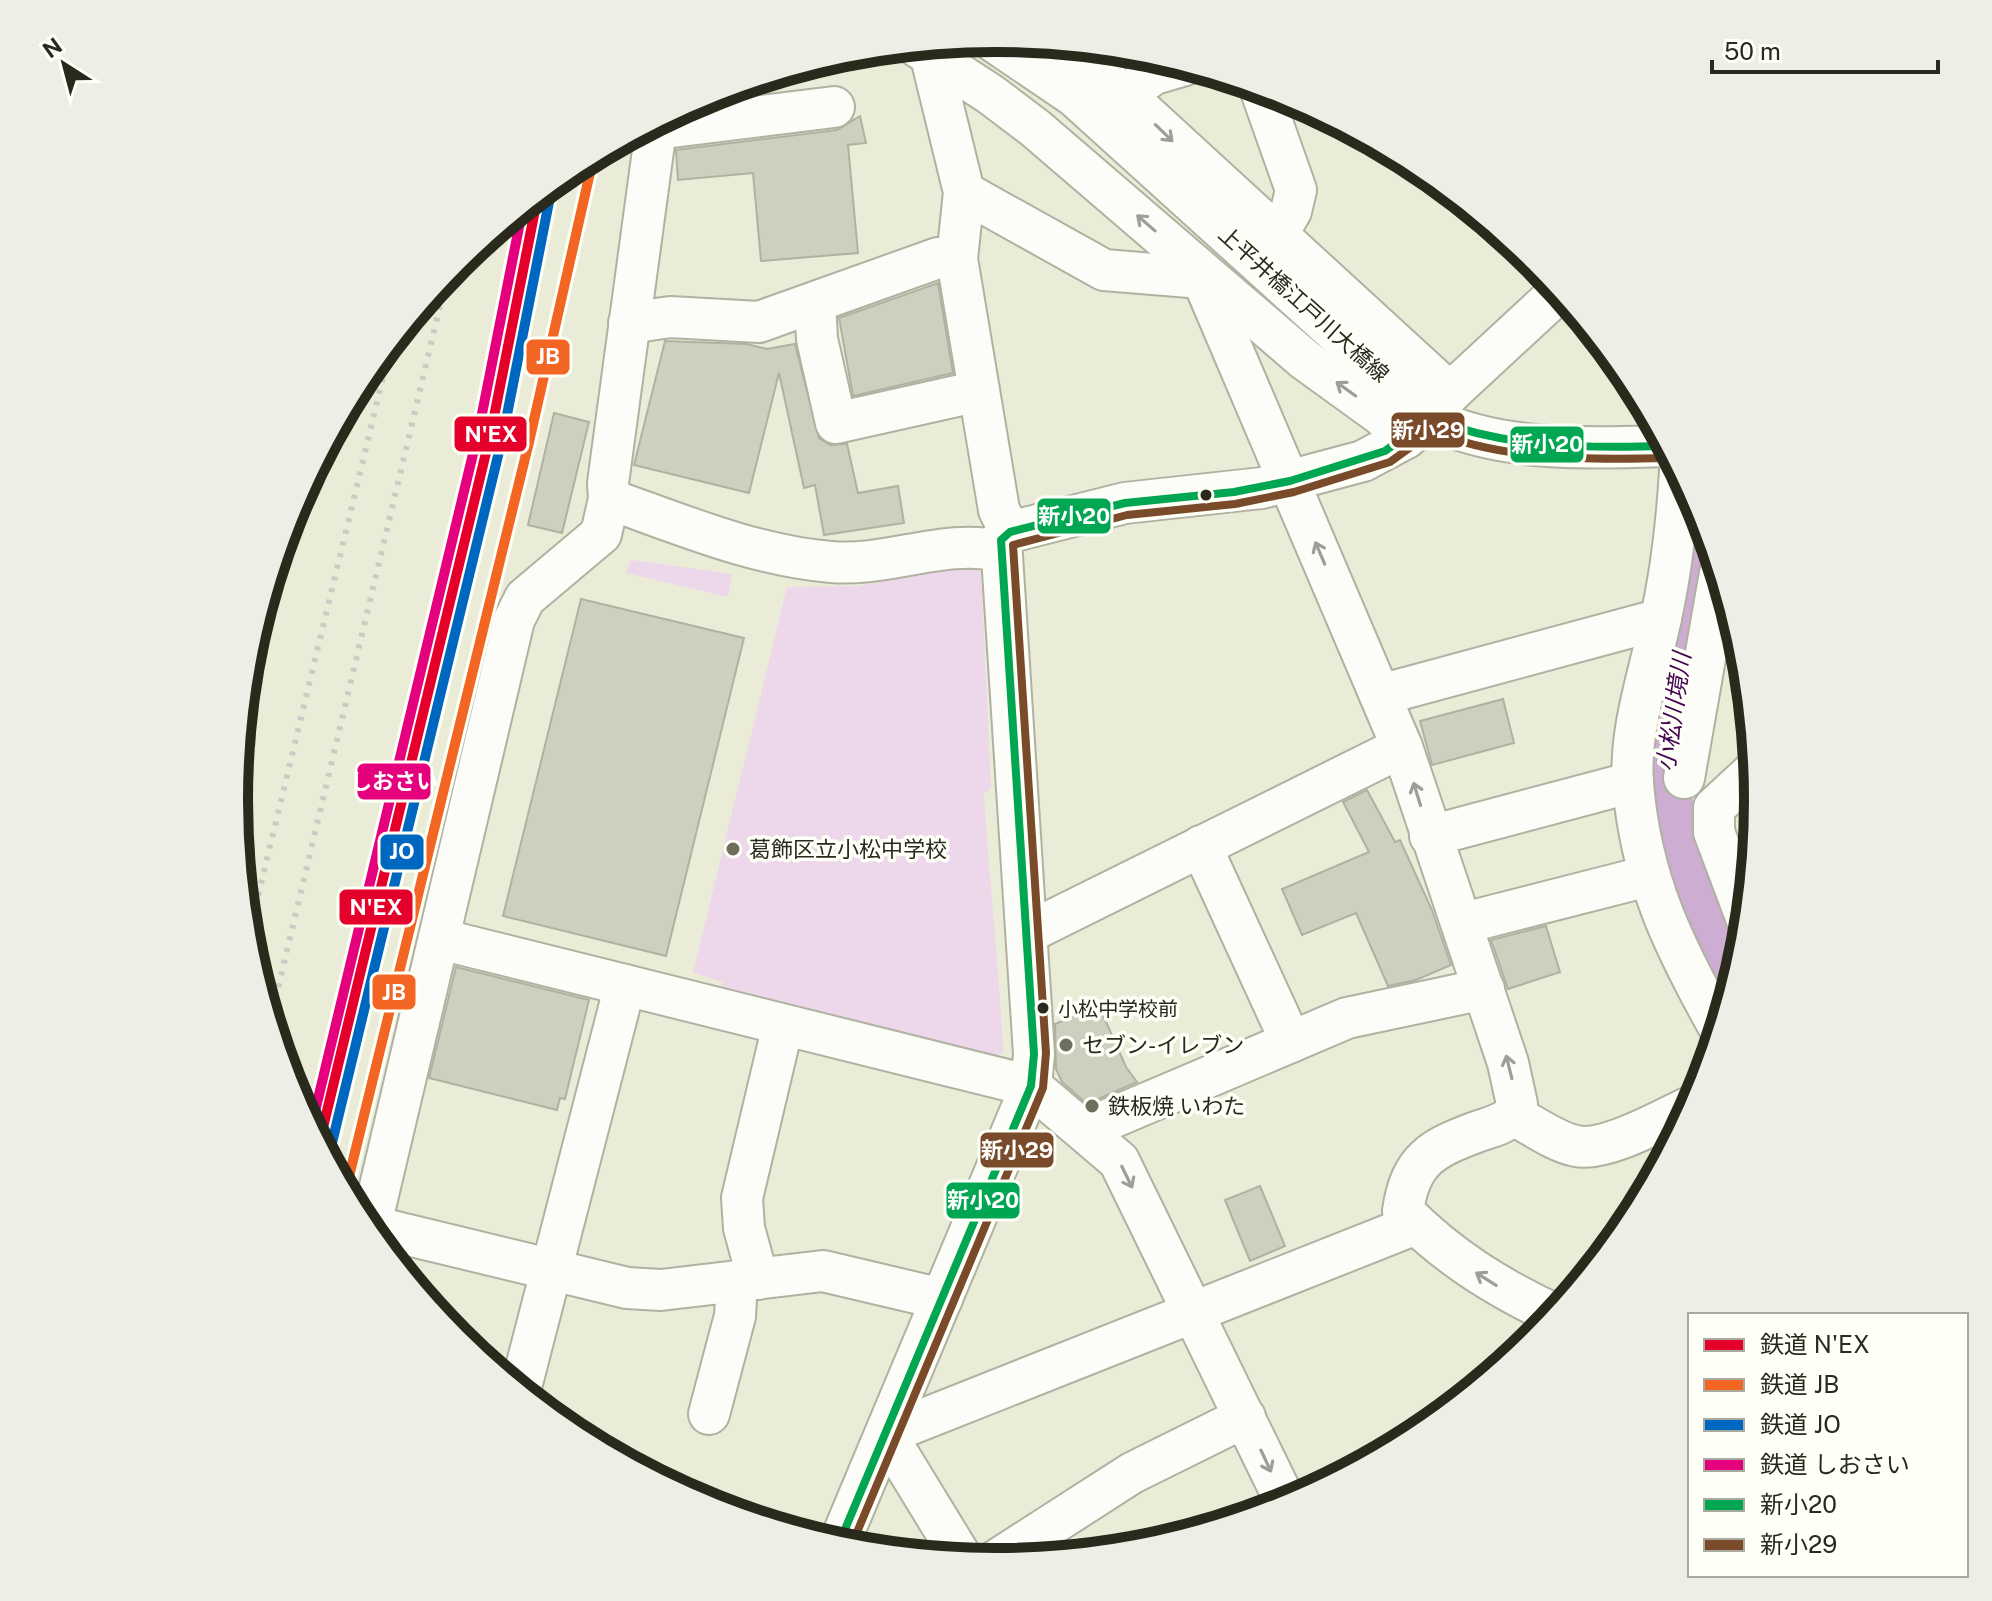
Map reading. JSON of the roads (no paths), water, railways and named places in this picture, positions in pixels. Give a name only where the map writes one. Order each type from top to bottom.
[{"type":"street","name":"上平井橋江戸川大橋線","points":[[1010,53],[1074,96],[1429,417],[1453,429],[1528,444],[1655,446]]},
{"type":"street","points":[[934,55],[1035,128],[1196,271],[1305,360],[1381,415],[1429,417]]},
{"type":"street","points":[[843,1533],[1031,1086],[1034,1054],[1005,542],[957,259],[964,192],[926,56]]},
{"type":"street","points":[[1077,57],[1125,95],[1277,235],[1429,417]]},
{"type":"street","points":[[1125,95],[1154,74],[1163,71]]},
{"type":"street","points":[[1265,103],[1296,190],[1291,211],[1277,235]]},
{"type":"street","points":[[679,123],[834,107]]},
{"type":"street","points":[[374,1215],[519,605],[601,534],[609,499],[608,483],[655,135]]},
{"type":"street","points":[[964,192],[1104,270],[1196,271]]},
{"type":"street","points":[[629,323],[670,317],[759,322],[938,258],[957,259]]},
{"type":"street","points":[[1196,271],[1290,481],[1402,747],[1430,836],[1464,923],[1508,1063],[1517,1104],[1513,1115],[1508,1121],[1447,1143],[1420,1161],[1406,1188],[1403,1211],[1468,1268],[1544,1309]]},
{"type":"street","points":[[609,499],[717,537],[832,562],[894,559],[1005,542],[1125,503],[1234,492],[1363,461],[1429,417],[1552,299]]},
{"type":"street","points":[[815,303],[817,339],[836,423],[979,391]]},
{"type":"street","points":[[1677,491],[1661,619],[1638,719],[1633,782],[1648,876],[1674,948],[1713,1016]]},
{"type":"street","points":[[1380,695],[1661,619]]},
{"type":"street","points":[[1684,778],[1723,644],[1722,620]]},
{"type":"street","points":[[1027,933],[1402,747]]},
{"type":"street","points":[[1738,896],[1714,832],[1714,808],[1744,781]]},
{"type":"street","points":[[1430,836],[1633,782]]},
{"type":"street","points":[[1201,846],[1291,1042]]},
{"type":"street","points":[[1464,923],[1648,876]]},
{"type":"street","points":[[440,939],[1031,1086],[1086,1129],[1119,1161],[1281,1492]]},
{"type":"street","points":[[523,1380],[625,985]]},
{"type":"street","points":[[1086,1129],[1347,1018],[1484,989]]},
{"type":"street","points":[[709,1414],[747,1280],[742,1198],[783,1025]]},
{"type":"street","points":[[1513,1115],[1572,1146],[1586,1148],[1614,1140],[1676,1113]]},
{"type":"street","points":[[886,1434],[1416,1224]]},
{"type":"street","points":[[386,1233],[627,1288],[650,1289],[823,1271],[942,1299]]},
{"type":"street","points":[[1015,1548],[1132,1473],[1245,1417]]},
{"type":"street","points":[[886,1434],[955,1547]]},
{"type":"waterway","name":"小松川境川","points":[[1699,543],[1667,722],[1662,768],[1669,826],[1695,910],[1724,974]]},
{"type":"railway","points":[[275,1001],[442,298]]},
{"type":"railway","points":[[255,907],[385,369]]},
{"type":"rail line","name":"JB","points":[[349,1177],[529,442],[590,172]]},
{"type":"rail line","name":"JO","points":[[332,1144],[503,435],[549,200]]},
{"type":"rail line","name":"N'EX","points":[[323,1128],[491,432],[535,211]]},
{"type":"rail line","name":"しおさい","points":[[315,1111],[479,429],[520,224]]},
{"type":"place","name":"葛飾区立小松中学校","points":[[733,849]]},
{"type":"place","name":"小松中学校前","points":[[1043,1008]]},
{"type":"place","name":"セブン-イレブン","points":[[1066,1045]]},
{"type":"place","name":"鉄板焼 いわた","points":[[1092,1106]]}]
